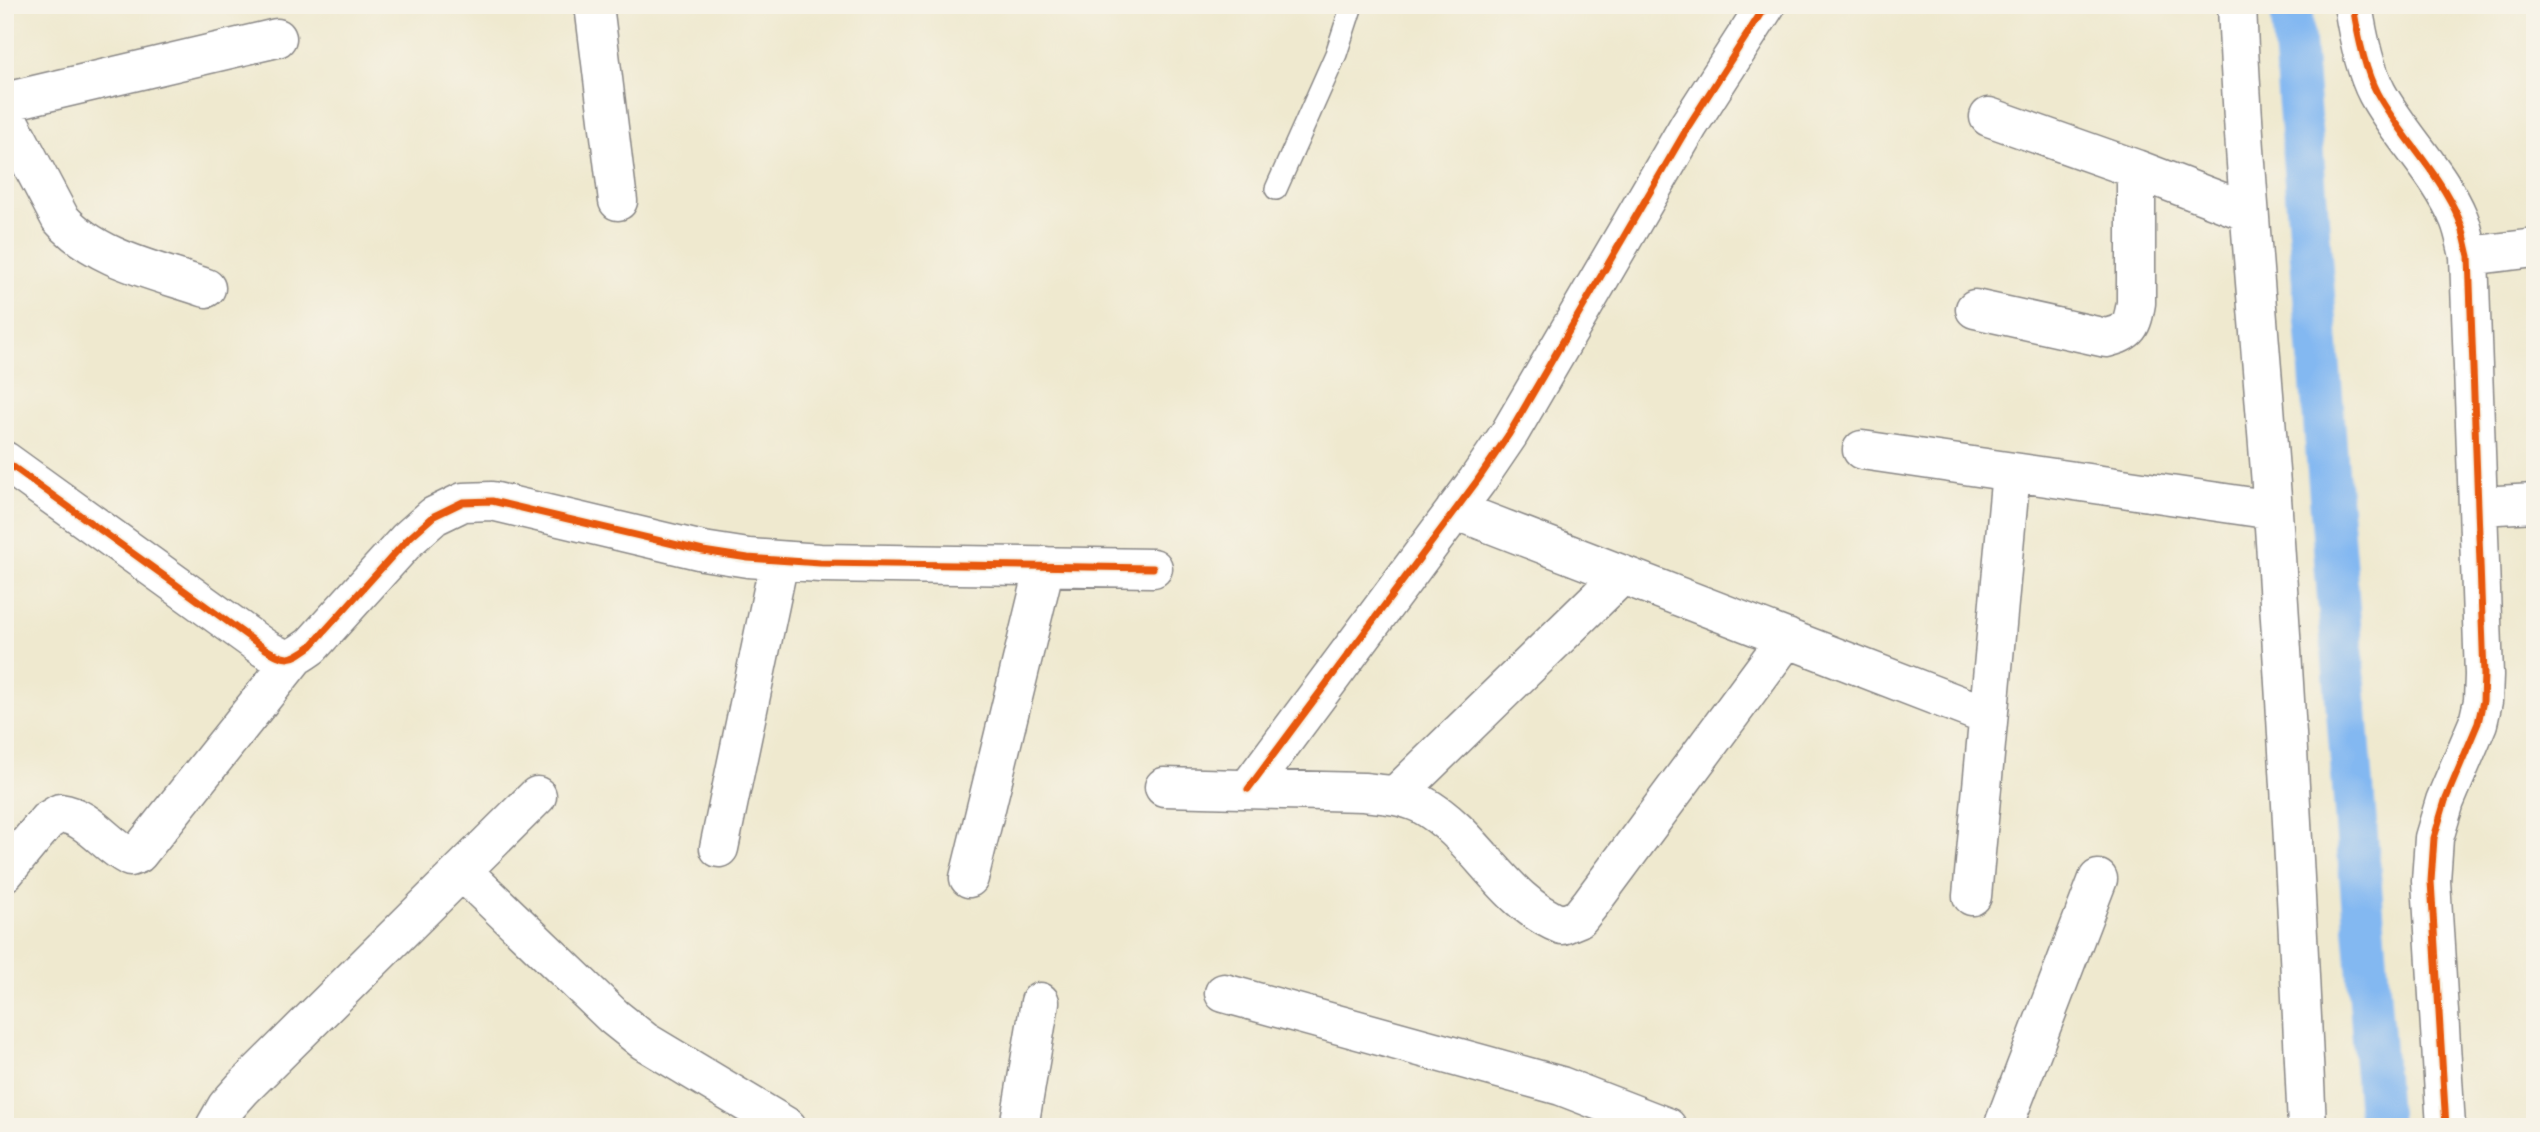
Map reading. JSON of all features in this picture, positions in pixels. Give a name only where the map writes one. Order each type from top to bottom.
[{"type":"street","points":[[594,5],[618,201]]},
{"type":"street","points":[[1248,789],[1455,510],[1508,434],[1661,172],[1766,5]]},
{"type":"street","points":[[2237,5],[2248,212],[2273,510],[2298,916],[2306,1127]]},
{"type":"street","points":[[2353,5],[2375,90],[2395,123],[2442,187],[2459,220],[2469,256],[2479,506],[2483,701],[2474,732],[2445,801],[2434,838],[2431,881],[2446,1127]]},
{"type":"street","points":[[5,102],[277,38]]},
{"type":"street","points":[[5,114],[60,218],[72,231],[93,245],[128,261],[206,288]]},
{"type":"street","points":[[1989,117],[2248,212]]},
{"type":"street","points":[[1975,309],[2106,338],[2122,334],[2133,323],[2136,303],[2136,169]]},
{"type":"street","points":[[2469,256],[2535,248]]},
{"type":"street","points":[[1862,450],[2273,510]]},
{"type":"street","points":[[5,461],[264,648],[282,659],[294,658]]},
{"type":"street","points":[[1972,896],[2011,472]]},
{"type":"street","points":[[5,872],[47,821],[60,813],[73,814],[130,857],[138,854],[294,658],[311,646],[416,532],[434,516],[463,502],[492,501],[703,551],[779,561],[1153,568]]},
{"type":"street","points":[[2479,506],[2535,503]]},
{"type":"street","points":[[1455,510],[1988,716]]},
{"type":"street","points":[[719,848],[779,561]]},
{"type":"street","points":[[969,878],[1045,566]]},
{"type":"street","points":[[1395,796],[1622,575]]},
{"type":"street","points":[[1164,787],[1363,792],[1395,796],[1419,804],[1454,827],[1524,903],[1546,919],[1562,925],[1579,918],[1591,903],[1787,639]]},
{"type":"street","points":[[215,1127],[227,1106],[243,1088],[537,796]]},
{"type":"street","points":[[462,871],[614,1017],[644,1041],[787,1127]]},
{"type":"street","points":[[2003,1127],[2098,879]]},
{"type":"street","points":[[1224,993],[1561,1086],[1659,1125]]},
{"type":"street","points":[[1020,1127],[1040,1002]]},
{"type":"lane","points":[[1276,189],[1336,54],[1352,5]]},
{"type":"waterway","points":[[2291,5],[2380,1127]]},
{"type":"cycle path","points":[[1248,789],[1509,434],[1689,125],[1766,5]]},
{"type":"cycle path","points":[[2353,5],[2362,50],[2377,93],[2442,186],[2461,224],[2469,256],[2484,675],[2483,701],[2478,723],[2445,801],[2434,838],[2431,881],[2446,1127]]},
{"type":"cycle path","points":[[5,461],[264,648],[288,658],[311,646],[407,540],[434,516],[463,502],[492,501],[703,551],[748,558],[820,563],[1153,568]]}]
